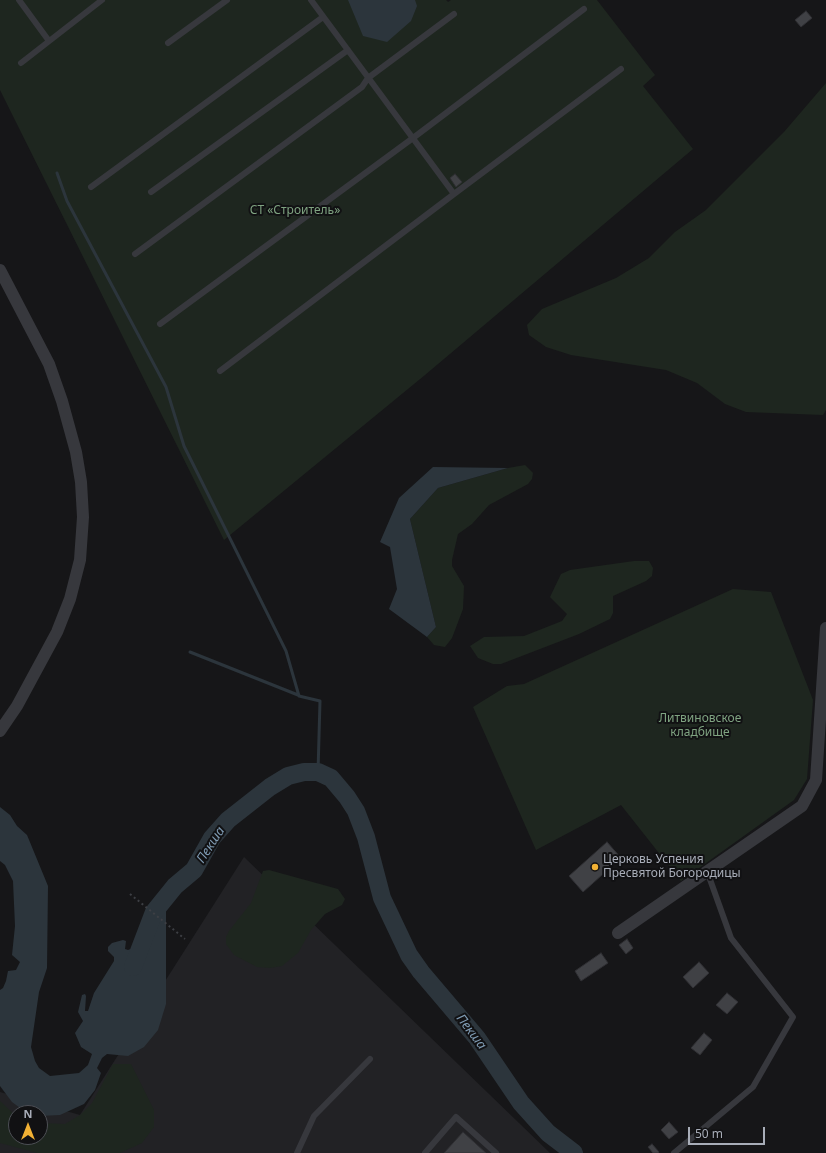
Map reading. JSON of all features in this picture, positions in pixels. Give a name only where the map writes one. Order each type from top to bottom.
[{"type":"street","points":[[0,270],[49,364],[62,401],[76,452],[81,482],[83,517],[80,560],[67,606],[50,645],[17,706],[0,731]]},
{"type":"street","points":[[618,932],[802,806],[816,780],[826,628]]},
{"type":"lane","points":[[19,0],[49,41]]},
{"type":"lane","points":[[21,63],[102,0]]},
{"type":"lane","points":[[168,43],[227,0]]},
{"type":"lane","points":[[311,0],[454,194]]},
{"type":"lane","points":[[160,324],[413,138],[584,9]]},
{"type":"lane","points":[[135,254],[362,87],[368,78],[454,14]]},
{"type":"lane","points":[[91,187],[323,17]]},
{"type":"lane","points":[[151,192],[348,50]]},
{"type":"lane","points":[[220,370],[621,69]]},
{"type":"lane","points":[[674,1153],[753,1087],[794,1017],[731,938],[707,871]]},
{"type":"lane","points":[[297,1153],[314,1116],[370,1059]]},
{"type":"lane","points":[[425,1153],[456,1117],[496,1153]]},
{"type":"path","points":[[130,894],[185,939]]},
{"type":"shaded area","points":[[348,0],[415,0],[417,6],[411,21],[387,42],[363,36]]},
{"type":"shaded area","points":[[433,467],[508,468],[438,488],[410,519],[436,627],[427,637],[389,609],[397,589],[390,547],[380,542],[399,498]]},
{"type":"shaded area","points":[[0,807],[10,815],[17,826],[27,835],[48,886],[47,968],[39,992],[31,1047],[35,1061],[39,1068],[50,1076],[79,1073],[88,1065],[92,1054],[81,1047],[75,1033],[83,1021],[78,1012],[82,995],[85,994],[86,996],[85,1011],[88,1011],[94,993],[114,961],[114,957],[108,951],[108,947],[112,943],[123,940],[126,941],[125,949],[128,950],[148,942],[149,929],[144,915],[161,893],[171,898],[166,907],[166,1004],[158,1030],[144,1047],[128,1056],[107,1054],[102,1058],[97,1068],[101,1073],[95,1090],[84,1104],[60,1115],[48,1116],[48,1105],[16,1105],[0,1086],[0,990],[3,988],[6,981],[8,971],[16,970],[20,962],[12,955],[15,926],[13,881],[5,865],[0,861]]},
{"type":"shaded area","points":[[244,857],[550,1153],[0,1153],[0,1092],[45,1105],[8,1105],[8,1145],[48,1145],[48,1106],[80,1115]]},
{"type":"green space","name":"СТ «Строитель»","points":[[0,0],[446,0],[448,2],[451,0],[597,0],[655,75],[643,86],[693,149],[425,375],[224,540],[0,90]]},
{"type":"green space","points":[[826,83],[826,410],[823,415],[746,412],[725,404],[697,383],[666,370],[571,355],[546,347],[529,335],[527,325],[542,309],[616,278],[649,258],[675,232],[706,210],[784,132]]},
{"type":"green space","points":[[525,465],[533,473],[532,479],[528,484],[489,505],[472,524],[458,534],[452,566],[464,586],[463,609],[452,638],[445,647],[434,645],[427,637],[436,627],[410,519],[438,488],[508,468]]},
{"type":"green space","points":[[634,561],[649,561],[653,568],[652,576],[646,581],[613,596],[613,613],[610,619],[579,634],[501,664],[493,664],[478,658],[470,646],[484,637],[524,636],[562,621],[567,614],[550,597],[561,574],[570,570]]},
{"type":"green space","name":"Литвиновское кладбище","points":[[733,589],[771,592],[813,700],[807,779],[794,800],[681,881],[621,805],[536,850],[473,707],[507,686],[524,684]]},
{"type":"green space","points":[[269,870],[338,889],[345,899],[342,905],[325,914],[311,930],[298,953],[282,966],[270,968],[257,967],[234,955],[226,944],[226,937],[229,931],[251,903],[263,871]]},
{"type":"green space","points":[[113,1064],[131,1064],[154,1110],[154,1127],[142,1143],[120,1153],[37,1153],[0,1143],[0,1101],[8,1108],[8,1145],[48,1145],[48,1123],[65,1124],[80,1115],[92,1103]]},
{"type":"building","points":[[806,11],[812,18],[801,27],[795,20]]},
{"type":"building","points":[[455,174],[462,182],[456,187],[450,178]]},
{"type":"building","name":"Церковь Успения Пресвятой Богородицы","points":[[607,842],[621,858],[583,892],[569,876]]},
{"type":"building","points":[[627,939],[633,948],[626,954],[619,945]]},
{"type":"building","points":[[601,953],[608,963],[581,981],[575,971]]},
{"type":"building","points":[[699,962],[709,973],[693,988],[683,977]]},
{"type":"building","points":[[727,993],[738,1002],[727,1014],[716,1005]]},
{"type":"building","points":[[704,1033],[712,1040],[700,1055],[691,1048]]},
{"type":"building","points":[[669,1122],[678,1132],[669,1139],[661,1130]]},
{"type":"building","points":[[463,1132],[486,1153],[444,1153]]},
{"type":"building","points":[[652,1144],[659,1152],[658,1153],[653,1153],[648,1147]]},
{"type":"waterway","points":[[57,173],[67,201],[166,387],[184,446],[286,651],[299,696],[320,701],[318,772]]},
{"type":"waterway","points":[[190,652],[298,695]]},
{"type":"waterway","name":"Пекша","points":[[133,967],[154,912],[175,886],[194,870],[212,838],[228,820],[270,787],[288,776],[304,772],[318,772],[331,778],[347,797],[356,811],[366,837],[382,898],[409,955],[421,972],[477,1038],[521,1103],[548,1133],[574,1153]]},
{"type":"place","name":"Церковь Успения Пресвятой Богородицы","points":[[595,867]]}]
